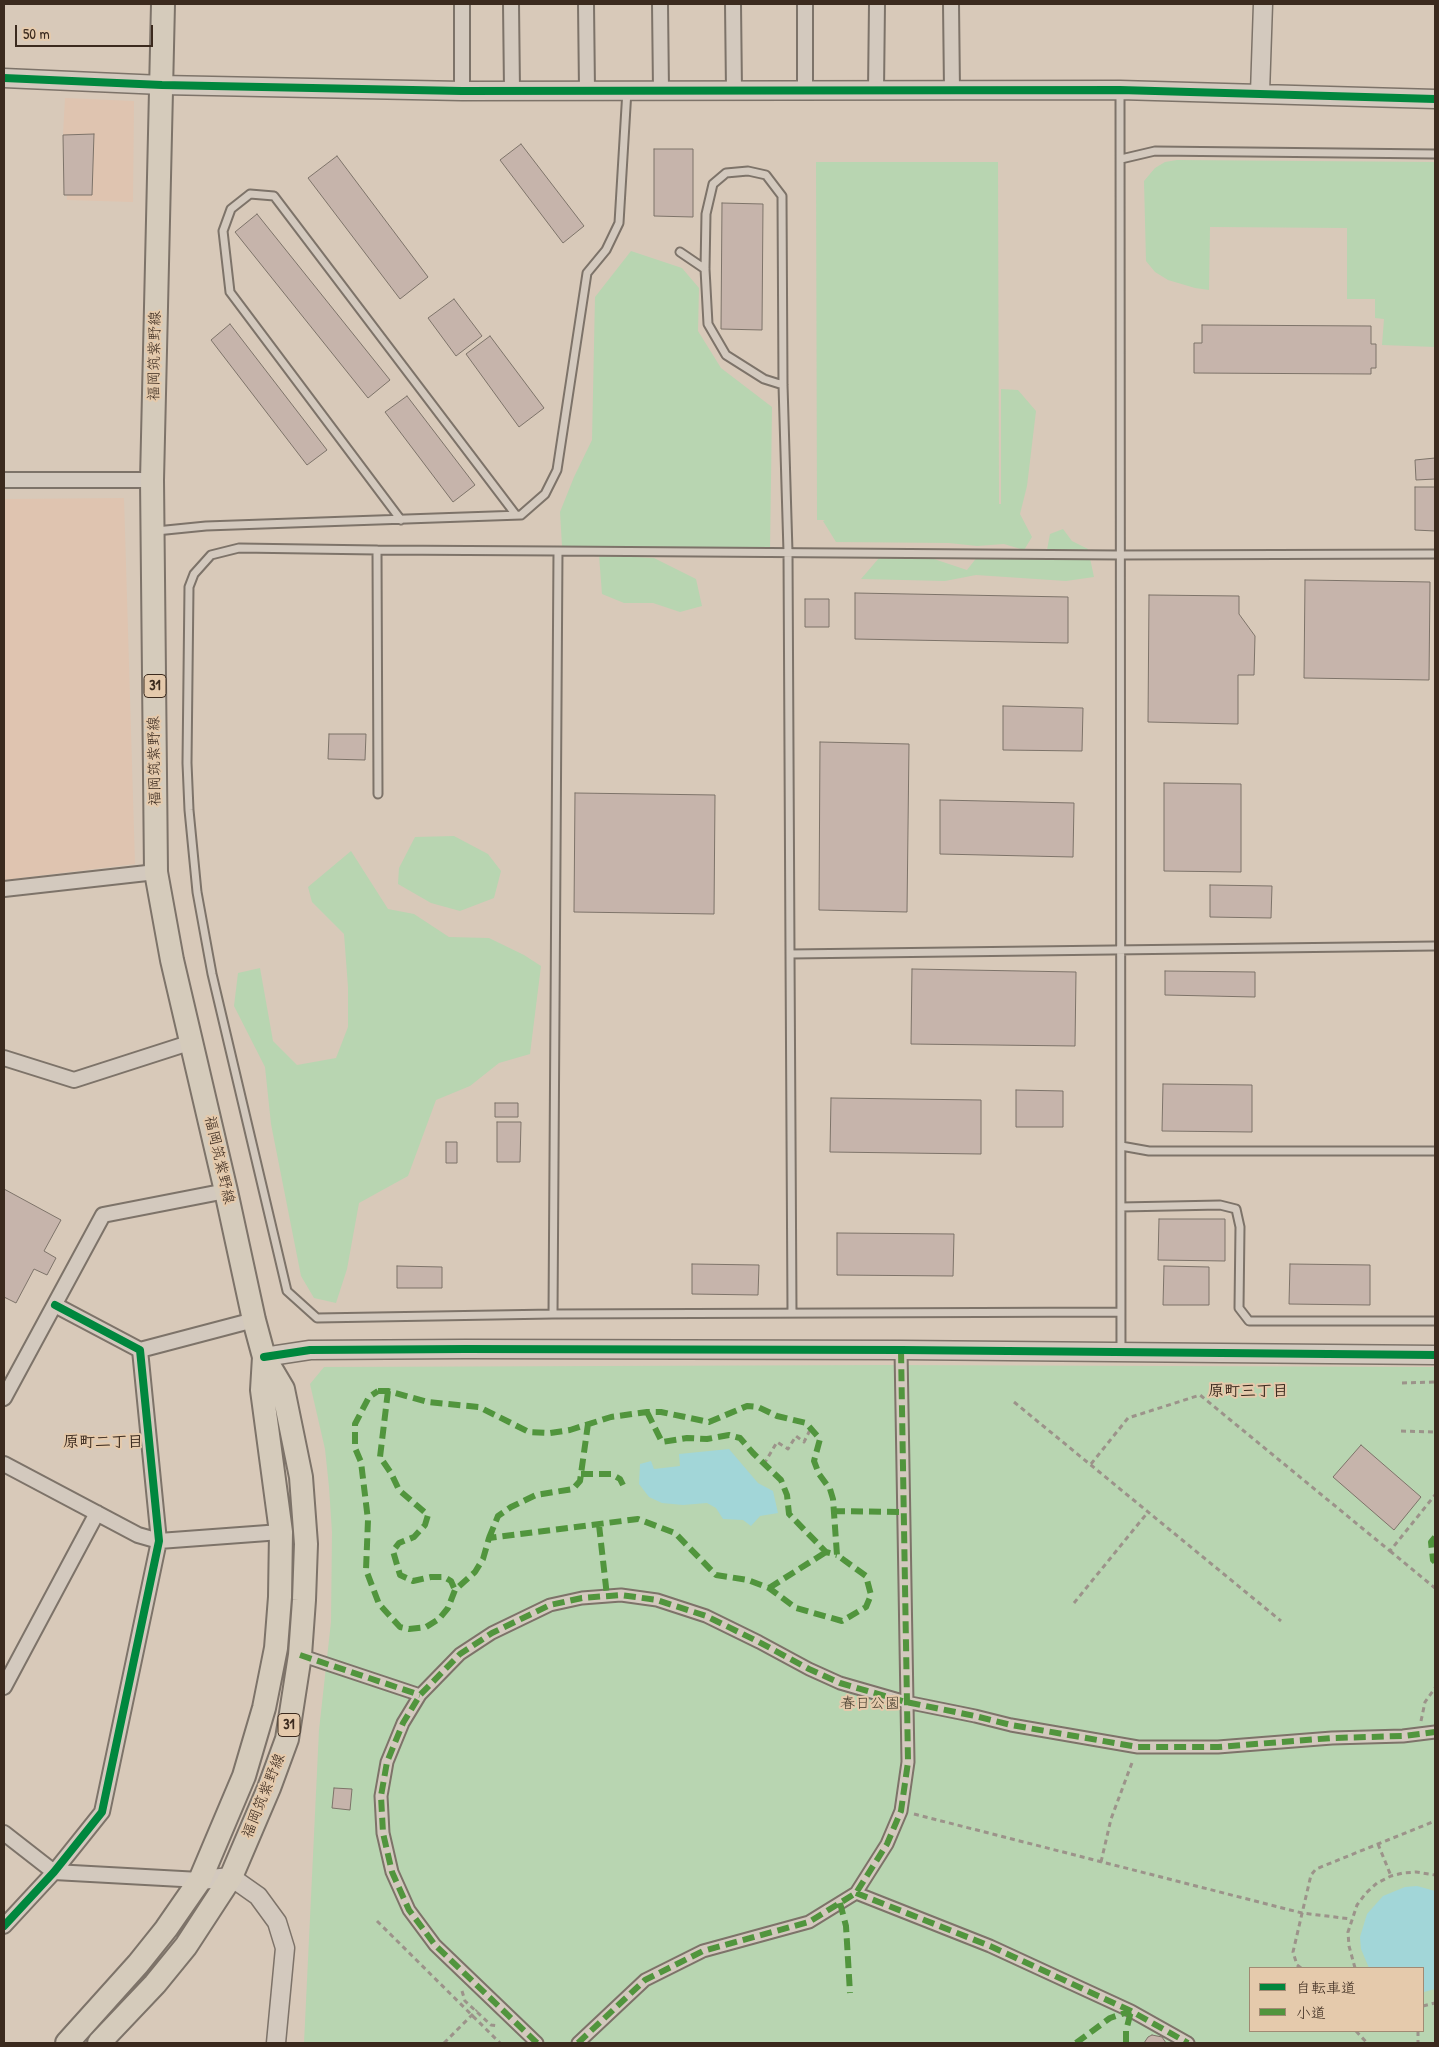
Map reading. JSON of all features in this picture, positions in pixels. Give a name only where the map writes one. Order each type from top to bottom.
[{"type":"main road","name":"福岡筑紫野線","points":[[99,2043],[155,1984],[186,1946],[231,1877],[269,1788],[287,1739],[300,1655],[306,1544],[301,1477],[283,1389],[264,1357],[254,1320],[172,960],[156,872],[152,480],[163,4]]},
{"type":"main road","name":"福岡筑紫野線","points":[[67,2043],[138,1964],[200,1880],[244,1776],[264,1708],[276,1639],[280,1597],[281,1532],[276,1482],[262,1390],[264,1357]]},
{"type":"street","points":[[462,4],[462,91]]},
{"type":"street","points":[[511,4],[512,90]]},
{"type":"street","points":[[586,4],[587,90]]},
{"type":"street","points":[[660,4],[661,90]]},
{"type":"street","points":[[733,4],[734,90]]},
{"type":"street","points":[[805,4],[805,91]]},
{"type":"street","points":[[876,90],[877,4]]},
{"type":"street","points":[[951,4],[952,90]]},
{"type":"street","points":[[1260,93],[1263,4]]},
{"type":"street","points":[[4,78],[162,85],[462,91],[1120,90],[1435,99]]},
{"type":"street","points":[[4,480],[152,480]]},
{"type":"street","points":[[4,889],[156,872]]},
{"type":"street","points":[[4,1058],[74,1080],[168,1048],[192,1042]]},
{"type":"street","points":[[4,1398],[103,1215],[226,1191]]},
{"type":"street","points":[[55,1305],[140,1350],[254,1320]]},
{"type":"street","points":[[4,1926],[54,1872],[102,1812],[159,1541],[140,1350]]},
{"type":"street","points":[[264,1357],[320,1350],[901,1350],[1435,1355]]},
{"type":"street","points":[[578,2043],[645,1980],[703,1951],[809,1922],[856,1893],[887,1844],[901,1811],[908,1762],[901,1350]]},
{"type":"street","points":[[4,1464],[138,1535],[159,1541],[281,1532]]},
{"type":"street","points":[[4,1687],[97,1513]]},
{"type":"street","points":[[537,2043],[435,1945],[409,1910],[392,1872],[383,1832],[381,1796],[387,1762],[403,1723],[420,1695],[460,1654],[492,1634],[550,1604],[582,1598],[621,1595],[657,1600],[706,1616],[840,1684],[906,1702],[1011,1725],[1138,1747],[1218,1747],[1435,1732]]},
{"type":"street","points":[[300,1655],[420,1695]]},
{"type":"street","points":[[4,1833],[54,1872],[200,1880],[231,1877],[258,1896],[277,1922],[285,1948],[276,2043]]},
{"type":"street","points":[[856,1893],[990,1946],[1131,2011],[1188,2043]]},
{"type":"lane","points":[[153,532],[206,526],[522,515],[545,494],[557,470],[587,273],[606,250],[619,223],[627,90]]},
{"type":"lane","points":[[1120,90],[1121,1352]]},
{"type":"lane","points":[[1121,159],[1154,151],[1435,154]]},
{"type":"lane","points":[[782,385],[764,379],[726,355],[708,324],[705,269],[706,214],[713,184],[726,173],[748,171],[766,175],[782,196],[782,385],[788,552],[792,1313]]},
{"type":"lane","points":[[401,520],[230,292],[222,231],[231,210],[250,194],[274,196],[516,515]]},
{"type":"lane","points":[[680,252],[705,269]]},
{"type":"lane","points":[[1121,1312],[553,1314],[317,1318],[287,1291],[212,974],[197,892],[189,810],[187,763],[189,587],[191,581],[194,574],[211,555],[238,548],[1120,555],[1435,554]]},
{"type":"lane","points":[[377,550],[378,794]]},
{"type":"lane","points":[[553,1314],[558,551]]},
{"type":"lane","points":[[790,954],[1435,946]]},
{"type":"lane","points":[[1121,1146],[1149,1152],[1435,1151]]},
{"type":"lane","points":[[1121,1207],[1220,1205],[1236,1209],[1240,1227],[1239,1308],[1250,1321],[1435,1321]]},
{"type":"path","points":[[1402,1383],[1435,1382]]},
{"type":"path","points":[[1091,1464],[1128,1418],[1200,1395],[1435,1588]]},
{"type":"path","points":[[1014,1402],[1281,1621]]},
{"type":"path","points":[[764,1464],[777,1442],[788,1449],[796,1436],[804,1442],[811,1428]]},
{"type":"path","points":[[1401,1431],[1435,1432]]},
{"type":"path","points":[[1390,1551],[1435,1496]]},
{"type":"path","points":[[1074,1603],[1148,1512]]},
{"type":"path","points":[[1419,1734],[1424,1702],[1435,1688]]},
{"type":"path","points":[[1101,1862],[1111,1819],[1138,1747]]},
{"type":"path","points":[[901,1811],[1302,1912],[1351,1919]]},
{"type":"path","points":[[1300,1967],[1293,1952],[1311,1875],[1316,1869],[1435,1821]]},
{"type":"path","points":[[1378,1844],[1391,1876]]},
{"type":"path","points":[[1355,1967],[1349,1946],[1348,1932],[1357,1905],[1366,1893],[1378,1883],[1391,1876],[1416,1872],[1435,1875]]},
{"type":"path","points":[[377,1921],[500,2043]]},
{"type":"path","points":[[444,2043],[489,1998]]},
{"type":"path","points":[[1357,2032],[1367,2043]]},
{"type":"shaded area","points":[[65,98],[134,101],[133,202],[67,200],[63,135]]},
{"type":"shaded area","points":[[124,498],[135,864],[4,880],[4,499]]},
{"type":"green space","points":[[1177,160],[1435,162],[1435,347],[1382,345],[1384,319],[1375,318],[1375,299],[1347,299],[1347,228],[1210,227],[1209,290],[1168,280],[1155,272],[1146,261],[1144,181],[1155,168],[1165,162]]},
{"type":"green space","points":[[816,162],[998,162],[999,504],[1001,504],[1001,389],[1018,390],[1036,411],[1027,486],[1020,514],[1032,537],[1024,550],[1004,544],[977,546],[949,543],[836,542],[823,521],[825,520],[817,520]]},
{"type":"green space","points":[[631,251],[682,268],[699,288],[698,331],[721,368],[772,407],[770,552],[562,546],[560,512],[592,440],[595,297]]},
{"type":"green space","points":[[1063,529],[1072,541],[1088,549],[1094,577],[1066,581],[976,575],[945,581],[861,579],[879,558],[904,549],[967,570],[981,552],[1047,550],[1050,534]]},
{"type":"green space","points":[[599,555],[654,558],[696,579],[702,606],[680,612],[653,603],[624,603],[602,594]]},
{"type":"green space","points":[[454,836],[488,854],[501,871],[494,898],[460,911],[431,903],[398,884],[399,868],[415,837]]},
{"type":"green space","points":[[351,851],[388,909],[414,914],[449,937],[489,938],[524,955],[541,966],[530,1054],[499,1063],[470,1086],[436,1100],[408,1176],[359,1203],[347,1269],[336,1303],[314,1298],[301,1276],[271,1124],[265,1067],[234,1006],[238,973],[260,968],[273,1041],[297,1065],[336,1058],[348,1027],[348,987],[344,934],[312,902],[308,887]]},
{"type":"green space","name":"春日公園","points":[[887,1365],[1435,1367],[1435,2043],[304,2043],[319,1730],[331,1622],[332,1532],[325,1449],[310,1384],[324,1367]]},
{"type":"water","points":[[729,1449],[758,1483],[773,1491],[778,1513],[760,1516],[751,1526],[743,1520],[723,1519],[716,1508],[707,1503],[683,1505],[662,1503],[649,1497],[639,1484],[640,1464],[651,1461],[654,1469],[680,1466],[679,1454]]},
{"type":"water","points":[[1417,1886],[1435,1891],[1435,1989],[1424,1992],[1424,1967],[1369,1967],[1361,1949],[1360,1937],[1367,1914],[1383,1896],[1405,1887]]},
{"type":"building","points":[[94,134],[92,195],[64,195],[63,135]]},
{"type":"building","points":[[521,144],[584,226],[563,243],[500,160]]},
{"type":"building","points":[[654,149],[693,149],[693,217],[654,216]]},
{"type":"building","points":[[337,156],[428,277],[400,299],[308,178]]},
{"type":"building","points":[[722,203],[763,204],[762,330],[721,329]]},
{"type":"building","points":[[257,214],[390,380],[368,398],[235,232]]},
{"type":"building","points":[[454,299],[482,336],[456,356],[428,318]]},
{"type":"building","points":[[230,324],[327,450],[307,465],[211,340]]},
{"type":"building","points":[[1202,325],[1371,326],[1371,344],[1376,344],[1376,368],[1371,368],[1371,374],[1194,373],[1194,343],[1202,343]]},
{"type":"building","points":[[490,336],[544,408],[519,427],[466,354]]},
{"type":"building","points":[[407,396],[475,485],[453,502],[385,412]]},
{"type":"building","points":[[1435,458],[1435,479],[1416,480],[1415,460]]},
{"type":"building","points":[[1415,487],[1435,487],[1435,531],[1415,530]]},
{"type":"building","points":[[1305,580],[1430,582],[1429,680],[1304,678]]},
{"type":"building","points":[[855,593],[1068,597],[1068,643],[855,639]]},
{"type":"building","points":[[1149,595],[1239,596],[1239,614],[1255,636],[1254,675],[1238,675],[1238,724],[1148,722]]},
{"type":"building","points":[[805,599],[829,599],[829,627],[805,627]]},
{"type":"building","points":[[1003,706],[1083,708],[1082,751],[1003,750]]},
{"type":"building","points":[[329,734],[366,734],[365,760],[328,759]]},
{"type":"building","points":[[820,742],[909,744],[907,912],[819,910]]},
{"type":"building","points":[[1164,783],[1241,784],[1241,872],[1164,871]]},
{"type":"building","points":[[575,793],[715,795],[714,914],[574,912]]},
{"type":"building","points":[[940,800],[1074,803],[1073,857],[940,854]]},
{"type":"building","points":[[1210,885],[1272,886],[1271,918],[1210,917]]},
{"type":"building","points":[[912,969],[1076,972],[1075,1046],[911,1044]]},
{"type":"building","points":[[1165,971],[1255,972],[1255,997],[1165,995]]},
{"type":"building","points":[[1163,1084],[1252,1085],[1252,1132],[1162,1131]]},
{"type":"building","points":[[1016,1090],[1063,1091],[1063,1127],[1016,1127]]},
{"type":"building","points":[[831,1098],[981,1100],[981,1154],[830,1152]]},
{"type":"building","points":[[495,1103],[518,1103],[518,1117],[495,1117]]},
{"type":"building","points":[[497,1122],[521,1122],[520,1162],[497,1162]]},
{"type":"building","points":[[446,1142],[457,1142],[457,1163],[446,1163]]},
{"type":"building","points":[[4,1189],[61,1220],[44,1251],[56,1258],[47,1275],[34,1269],[16,1303],[4,1297]]},
{"type":"building","points":[[1159,1219],[1225,1219],[1225,1261],[1158,1260]]},
{"type":"building","points":[[837,1233],[954,1234],[953,1276],[837,1275]]},
{"type":"building","points":[[692,1264],[759,1265],[758,1295],[692,1294]]},
{"type":"building","points":[[1290,1264],[1370,1265],[1370,1305],[1289,1304]]},
{"type":"building","points":[[397,1266],[442,1267],[442,1288],[397,1288]]},
{"type":"building","points":[[1164,1266],[1209,1267],[1209,1305],[1163,1305]]},
{"type":"building","points":[[1361,1445],[1421,1497],[1394,1530],[1333,1477]]},
{"type":"building","points":[[334,1788],[352,1789],[350,1810],[332,1808]]},
{"type":"building","points":[[1152,2035],[1162,2037],[1166,2043],[1144,2043]]},
{"type":"marked path","points":[[578,2043],[645,1980],[703,1951],[809,1922],[856,1893],[887,1844],[901,1811],[908,1762],[901,1350]]},
{"type":"marked path","points":[[378,1391],[388,1391],[428,1402],[479,1407],[529,1432],[550,1433],[570,1430],[611,1417],[647,1412],[661,1412],[709,1422],[747,1406],[758,1407],[777,1416],[806,1423],[820,1439],[814,1461],[819,1474],[830,1489],[833,1499],[837,1555],[866,1576],[871,1595],[866,1607],[842,1621],[796,1608],[769,1588],[748,1580],[716,1575],[675,1533],[638,1519],[489,1538],[483,1559],[475,1572],[455,1590],[448,1608],[439,1619],[426,1627],[409,1629],[400,1627],[379,1604],[366,1570],[368,1520],[361,1462],[355,1448],[355,1424],[369,1397],[378,1391]]},
{"type":"marked path","points":[[388,1391],[380,1457],[391,1473],[399,1490],[428,1515],[425,1525],[414,1537],[399,1543],[393,1551],[400,1575],[413,1581],[431,1577],[444,1577],[451,1581],[455,1590]]},
{"type":"marked path","points":[[647,1412],[662,1442],[687,1438],[707,1439],[729,1435],[740,1438],[781,1480],[787,1495],[789,1514],[826,1552],[837,1555]]},
{"type":"marked path","points":[[489,1538],[498,1516],[511,1507],[536,1495],[573,1489],[580,1481],[588,1424]]},
{"type":"marked path","points":[[581,1474],[611,1474],[620,1479],[623,1485]]},
{"type":"marked path","points":[[833,1511],[904,1512]]},
{"type":"marked path","points":[[599,1525],[607,1596]]},
{"type":"marked path","points":[[1435,1537],[1431,1542],[1433,1560],[1435,1562]]},
{"type":"marked path","points":[[769,1588],[826,1552]]},
{"type":"marked path","points":[[537,2043],[435,1945],[409,1910],[392,1872],[383,1833],[381,1796],[387,1762],[403,1723],[420,1695],[460,1654],[492,1633],[550,1605],[582,1598],[621,1595],[657,1600],[706,1616],[840,1683],[906,1702],[1011,1725],[1138,1747],[1218,1747],[1332,1738],[1403,1736],[1435,1732]]},
{"type":"marked path","points":[[300,1655],[420,1695]]},
{"type":"marked path","points":[[856,1893],[990,1946],[1131,2011],[1188,2043]]},
{"type":"marked path","points":[[840,1903],[846,1926],[850,1993]]},
{"type":"marked path","points":[[1076,2043],[1110,2018],[1131,2011]]},
{"type":"marked path","points":[[1126,2043],[1126,2031],[1131,2011]]},
{"type":"cycle path","points":[[4,78],[162,85],[462,91],[1120,90],[1435,99]]},
{"type":"cycle path","points":[[4,1926],[54,1872],[102,1812],[159,1541],[140,1350],[55,1305]]},
{"type":"cycle path","points":[[264,1357],[310,1350],[465,1349],[901,1350],[1435,1355]]},
{"type":"district","name":"原町三丁目","points":[[1248,1392]]},
{"type":"district","name":"原町二丁目","points":[[103,1443]]}]
